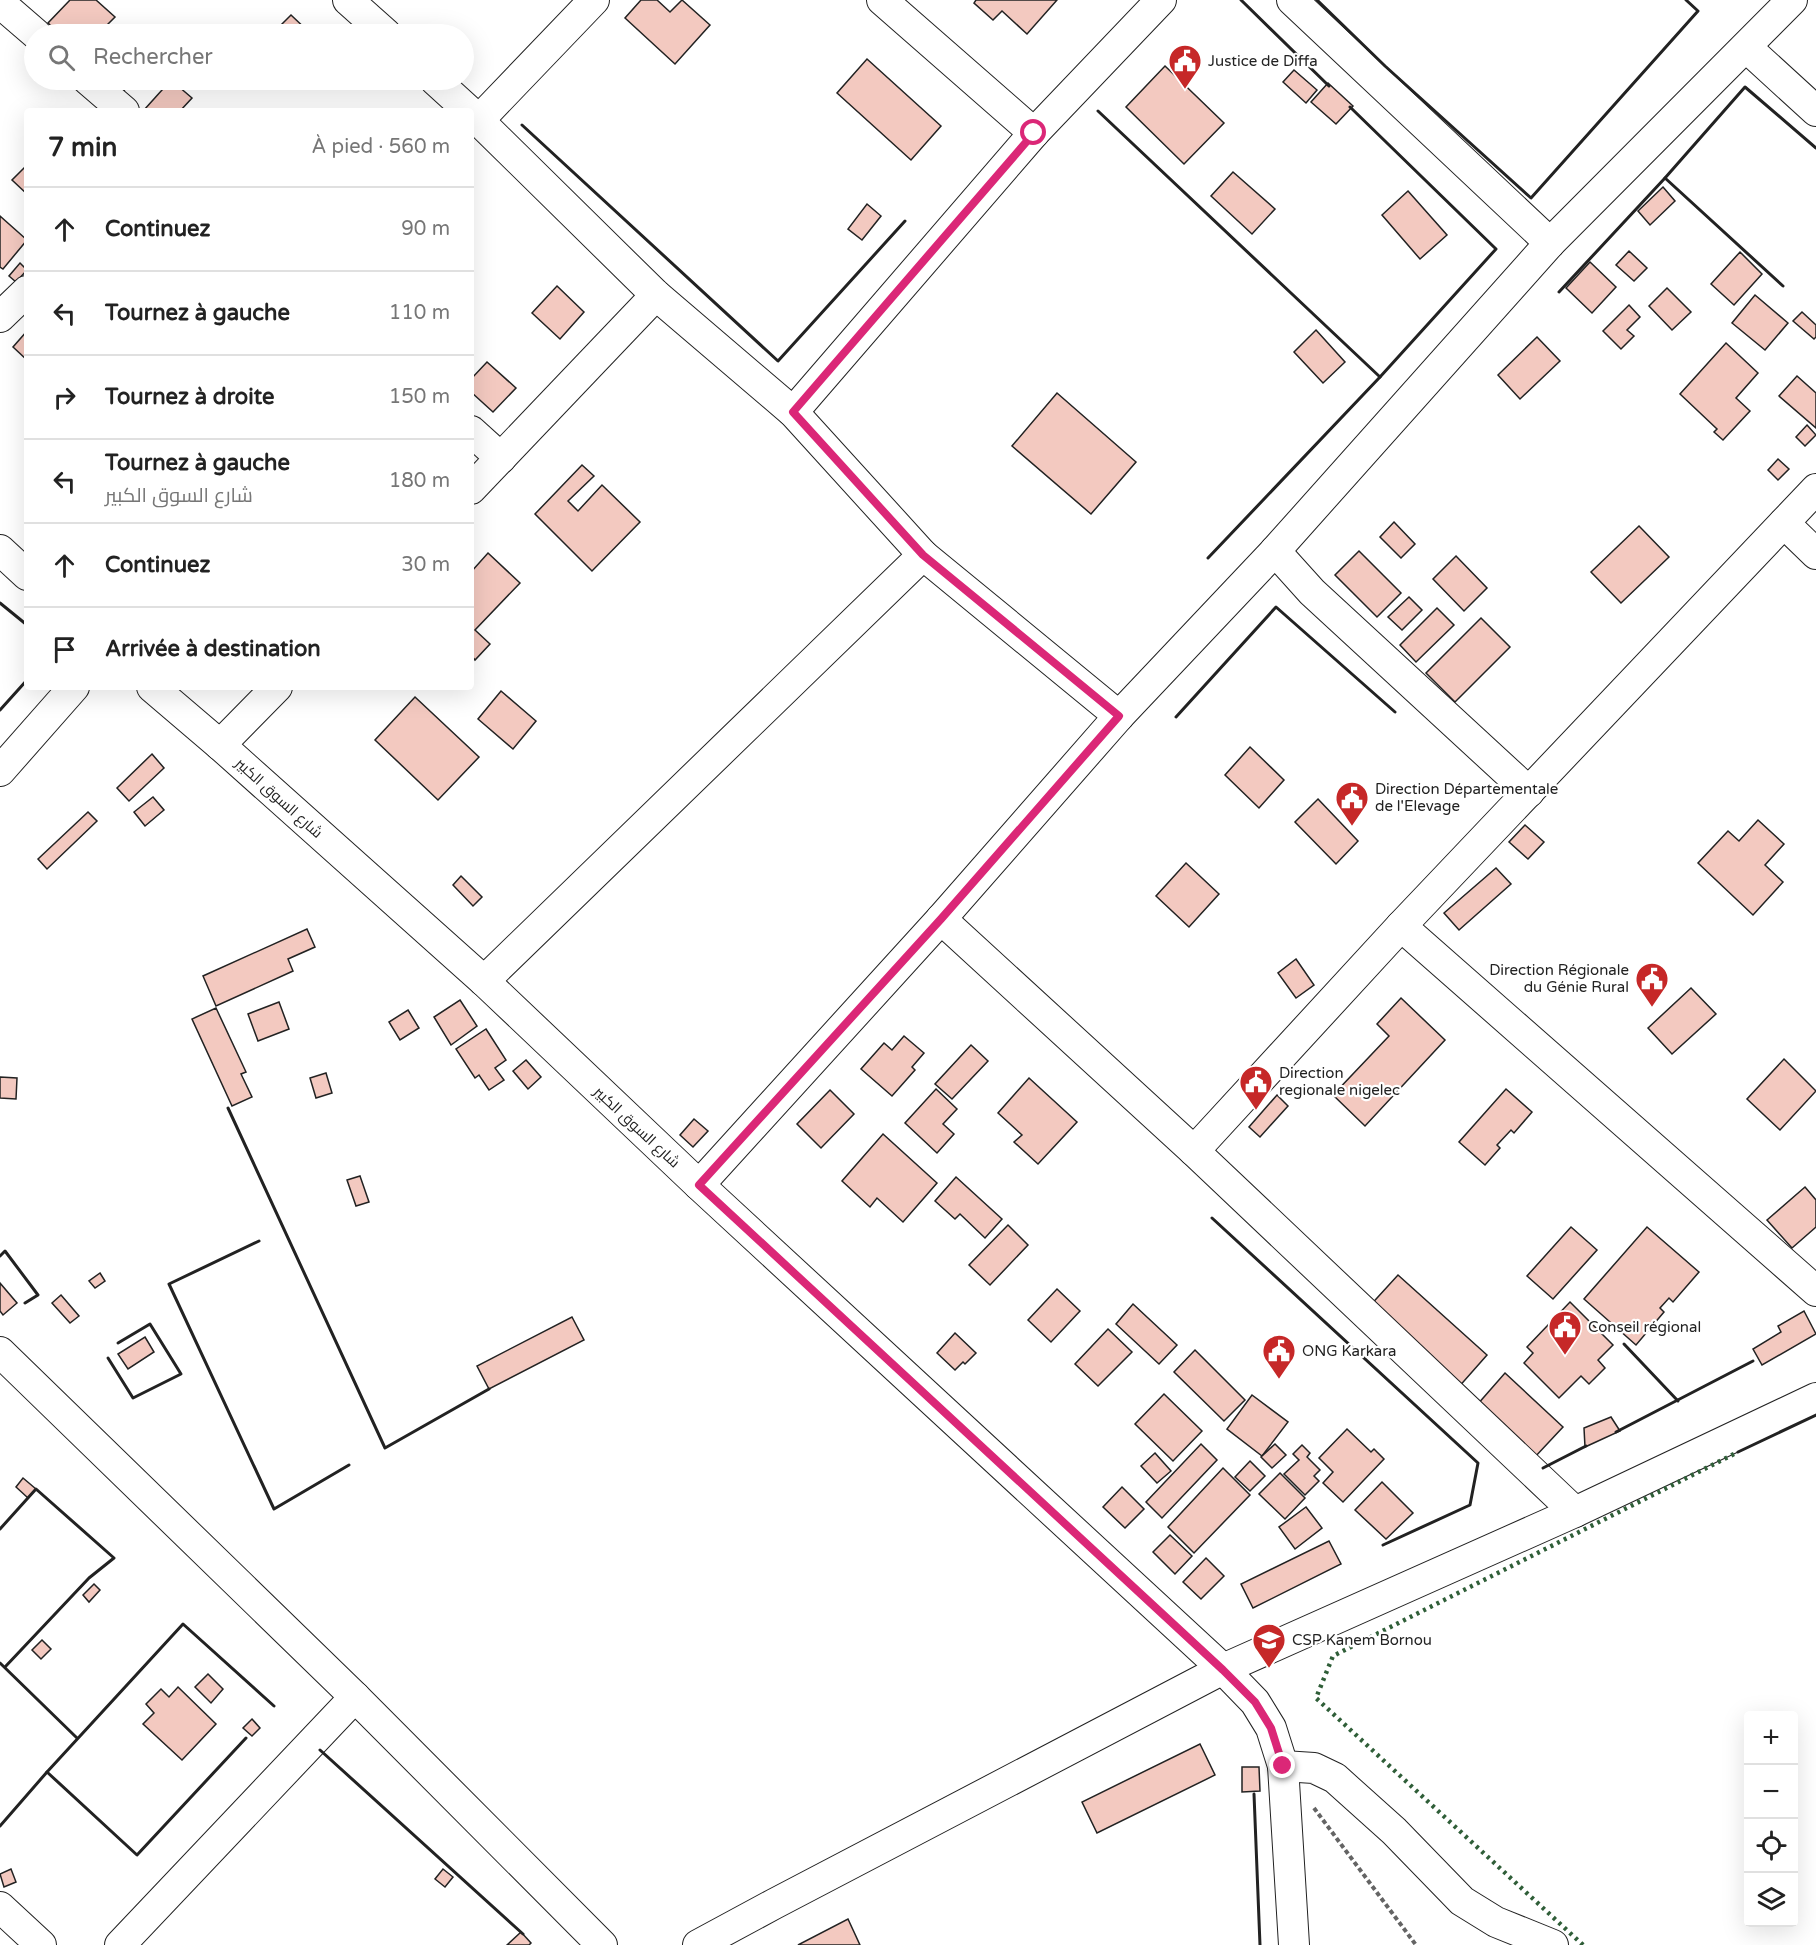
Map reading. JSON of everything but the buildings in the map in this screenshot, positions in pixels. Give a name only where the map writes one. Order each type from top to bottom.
[{"type":"street","points":[[348,0],[375,24]]},
{"type":"street","points":[[474,114],[594,0]]},
{"type":"street","points":[[882,0],[1034,133]]},
{"type":"street","points":[[793,412],[1034,133],[1161,0]]},
{"type":"street","points":[[1292,0],[1550,243]]},
{"type":"street","points":[[699,1185],[941,919],[1119,716],[1275,551],[1550,243],[1792,0]]},
{"type":"street","points":[[0,3],[24,24]]},
{"type":"street","points":[[1746,47],[1816,111]]},
{"type":"street","points":[[100,90],[121,108]]},
{"type":"street","points":[[446,90],[465,108]]},
{"type":"street","points":[[474,116],[656,295],[793,412],[923,555],[1119,716]]},
{"type":"street","points":[[0,317],[24,294]]},
{"type":"street","points":[[474,486],[656,295]]},
{"type":"street","points":[[474,434],[501,458]]},
{"type":"street","points":[[1194,1151],[1401,926],[1816,489]]},
{"type":"street","points":[[1784,523],[1816,554]]},
{"type":"street","points":[[0,550],[24,572]]},
{"type":"street","points":[[1275,551],[1312,592],[1529,792]]},
{"type":"street","points":[[484,981],[923,555]]},
{"type":"street","points":[[0,771],[71,690]]},
{"type":"street","name":"شارع السوق الكبير","points":[[156,690],[484,981],[699,1185],[1255,1702],[1271,1728],[1283,1766],[1294,1945]]},
{"type":"street","points":[[220,745],[274,690]]},
{"type":"street","points":[[941,919],[1194,1151],[1575,1512]]},
{"type":"street","points":[[1401,926],[1816,1291]]},
{"type":"street","points":[[0,1352],[355,1697],[602,1945]]},
{"type":"street","points":[[698,1945],[1223,1670],[1575,1512],[1816,1398]]},
{"type":"street","points":[[120,1945],[355,1697]]},
{"type":"street","points":[[1283,1766],[1314,1768],[1335,1778],[1394,1831],[1462,1901],[1496,1922],[1553,1945]]},
{"type":"street","points":[[0,1907],[40,1945]]},
{"type":"path","points":[[1311,1804],[1416,1945]]},
{"type":"hedge","points":[[1583,1945],[1316,1698],[1333,1656],[1738,1452]]},
{"type":"wall","points":[[1241,0],[1329,86]]},
{"type":"wall","points":[[1317,0],[1385,66],[1531,198],[1698,11],[1686,0]]},
{"type":"wall","points":[[1559,292],[1665,178],[1745,87],[1816,148]]},
{"type":"wall","points":[[1098,111],[1380,377],[1496,249],[1350,107]]},
{"type":"wall","points":[[522,125],[778,361],[905,221]]},
{"type":"wall","points":[[1665,178],[1783,286]]},
{"type":"wall","points":[[1208,558],[1380,377]]},
{"type":"wall","points":[[0,603],[24,623]]},
{"type":"wall","points":[[1176,717],[1276,607],[1395,712]]},
{"type":"wall","points":[[0,710],[24,683]]},
{"type":"wall","points":[[228,1108],[385,1448],[489,1389]]},
{"type":"wall","points":[[1212,1218],[1478,1463],[1470,1505],[1383,1545]]},
{"type":"wall","points":[[259,1241],[169,1284],[274,1509],[349,1465]]},
{"type":"wall","points":[[0,1256],[5,1251],[38,1295],[25,1303]]},
{"type":"wall","points":[[108,1358],[133,1398],[181,1374],[150,1324],[118,1343]]},
{"type":"wall","points":[[1624,1344],[1678,1401]]},
{"type":"wall","points":[[1616,1432],[1753,1361]]},
{"type":"wall","points":[[1738,1452],[1816,1415]]},
{"type":"wall","points":[[1543,1468],[1586,1446]]},
{"type":"wall","points":[[0,1529],[36,1489],[114,1558],[89,1578],[5,1667]]},
{"type":"wall","points":[[246,1738],[137,1855],[47,1772],[183,1624],[274,1706]]},
{"type":"wall","points":[[0,1663],[77,1738]]},
{"type":"wall","points":[[320,1750],[523,1934]]},
{"type":"wall","points":[[0,1826],[47,1772]]},
{"type":"wall","points":[[1254,1794],[1260,1945]]},
{"type":"place","name":"Justice de Diffa","points":[[1185,90]]},
{"type":"place","name":"Direction Départementale de l'Elevage","points":[[1352,827]]},
{"type":"place","name":"Direction Régionale du Génie Rural","points":[[1652,1008]]},
{"type":"place","name":"Direction regionale nigelec","points":[[1256,1111]]},
{"type":"place","name":"Conseil régional","points":[[1565,1356]]},
{"type":"place","name":"ONG Karkara","points":[[1279,1380]]},
{"type":"place","name":"CSP Kanem Bornou","points":[[1269,1669]]},
{"type":"route","points":[[1034,133],[793,412],[923,555],[1119,716],[941,919],[699,1185],[1223,1670],[1255,1702],[1271,1728],[1283,1766]]}]
